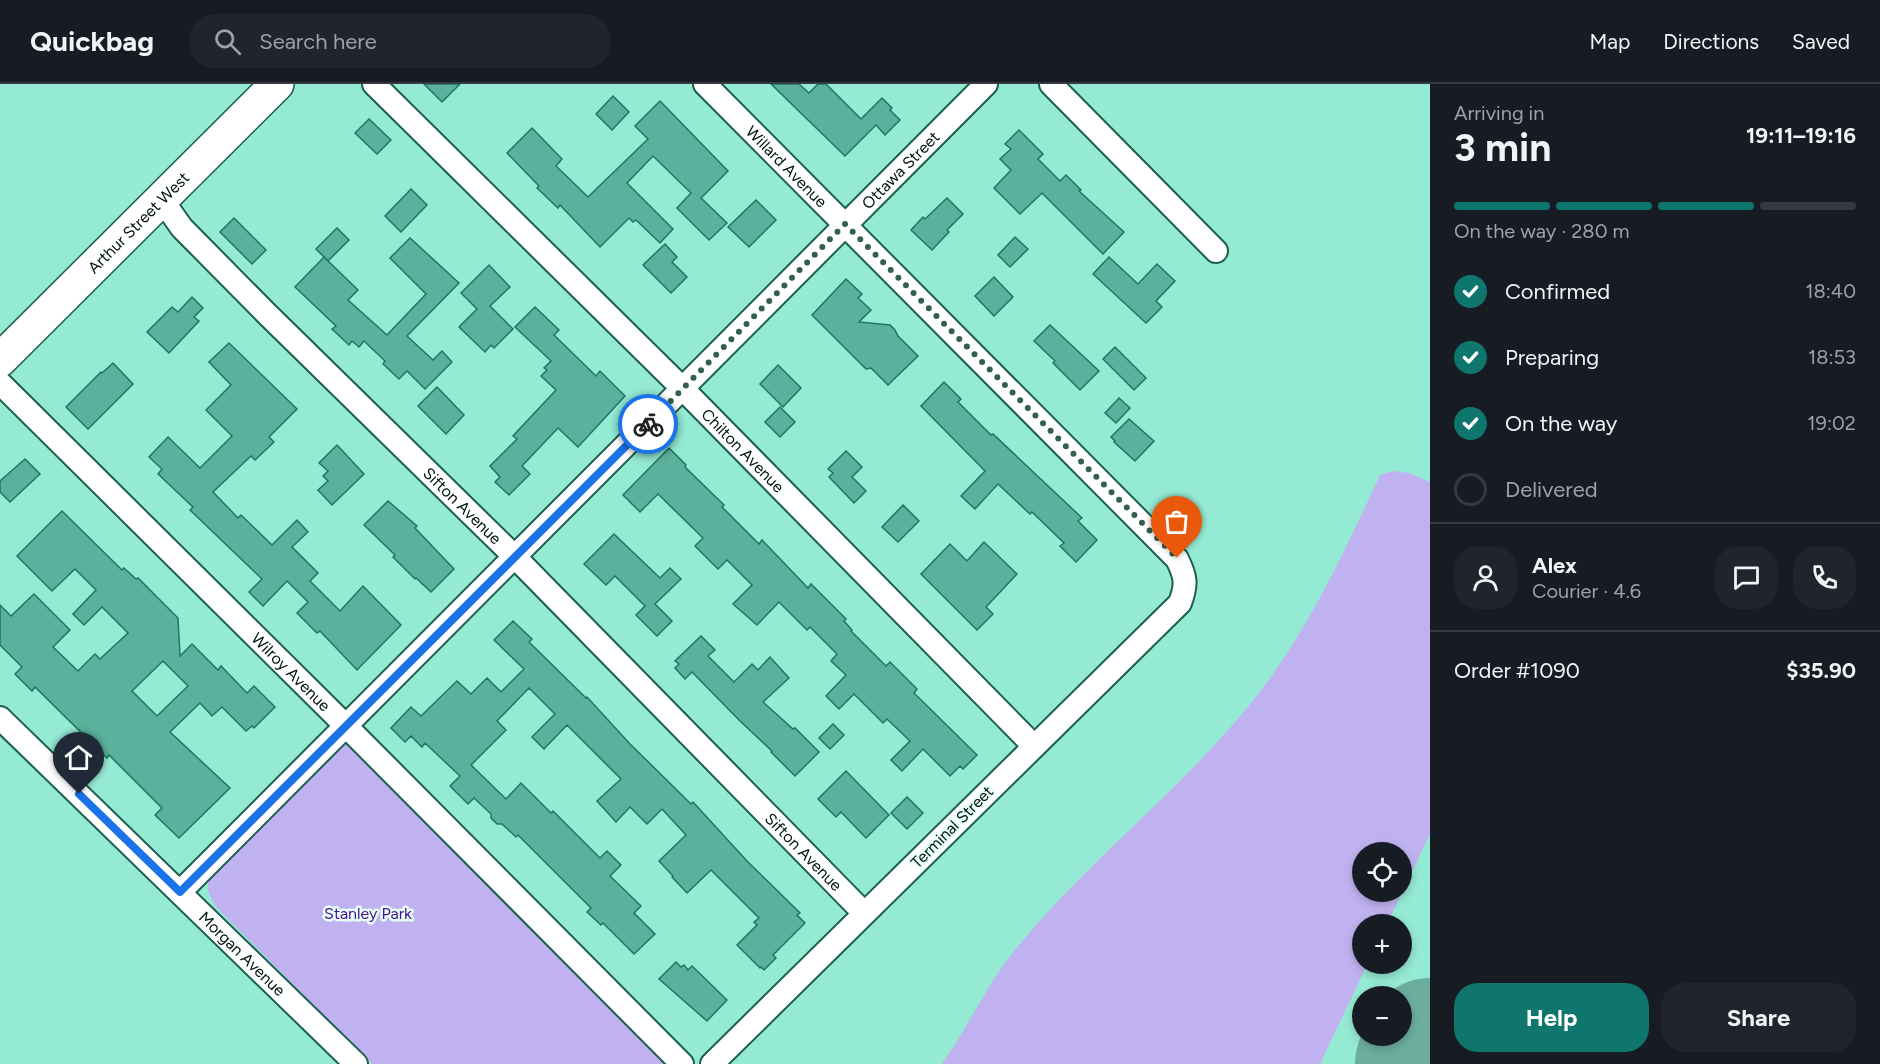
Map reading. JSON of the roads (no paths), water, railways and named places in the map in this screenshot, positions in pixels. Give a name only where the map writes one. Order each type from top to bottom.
[{"type":"main road","name":"Arthur Street West","points":[[0,360],[277,84]]},
{"type":"street","name":"Chilton Avenue","points":[[374,84],[683,389],[1034,746]]},
{"type":"street","name":"Willard Avenue","points":[[705,84],[1177,558],[1184,572],[1186,587]]},
{"type":"street","name":"Ottawa Street","points":[[180,892],[986,84]]},
{"type":"street","points":[[1051,84],[1216,251]]},
{"type":"street","name":"Sifton Avenue","points":[[162,200],[182,228],[222,269],[515,557],[864,913]]},
{"type":"street","name":"Wilroy Avenue","points":[[0,383],[682,1064]]},
{"type":"street","name":"Terminal Street","points":[[712,1064],[1180,603],[1186,587]]},
{"type":"street","name":"Morgan Avenue","points":[[0,718],[356,1064]]},
{"type":"park label","name":"Stanley Park","points":[[368,913]]}]
